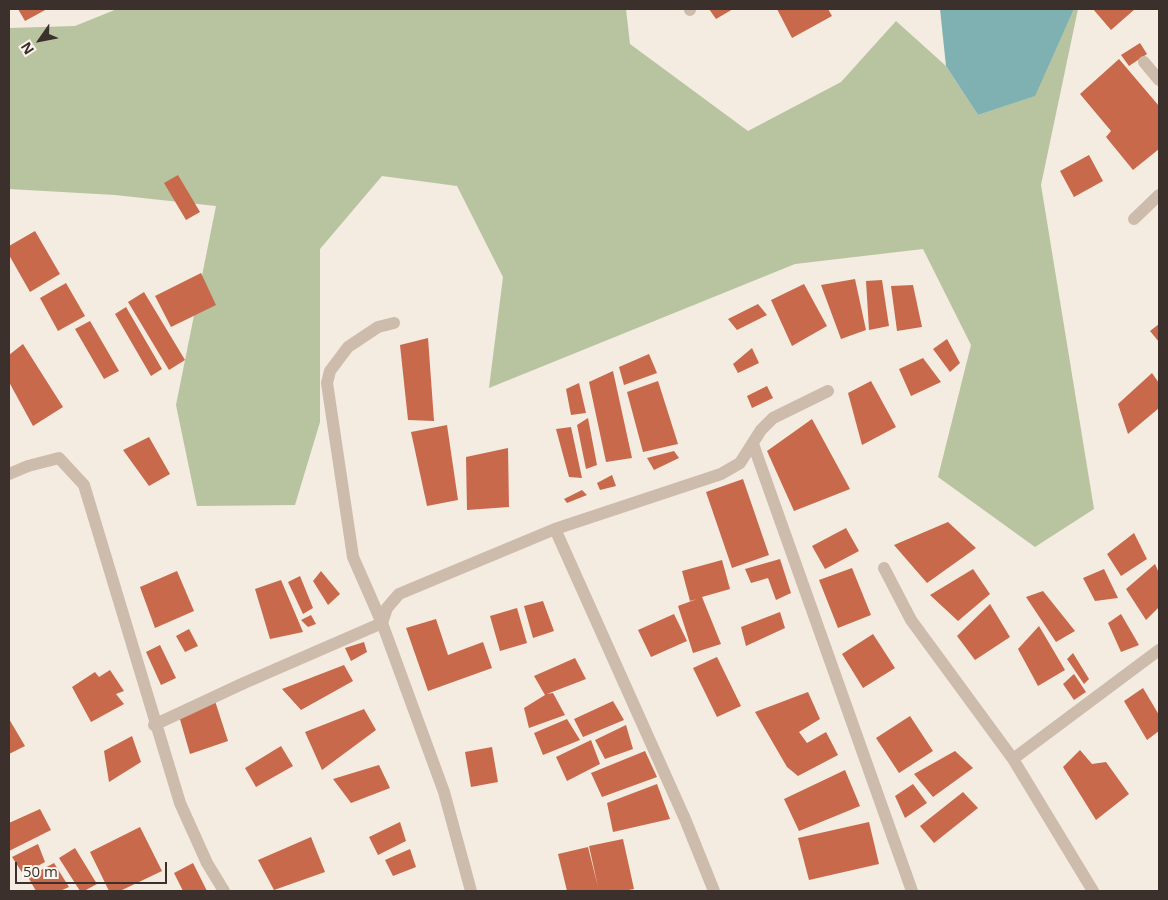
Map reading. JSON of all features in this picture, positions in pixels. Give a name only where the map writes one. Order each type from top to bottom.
[{"type":"street","points":[[1144,62],[1159,80]]},
{"type":"street","points":[[1134,219],[1159,195]]},
{"type":"street","points":[[394,323],[378,327],[348,347],[330,371],[327,383],[353,557],[382,623],[444,792],[471,891]]},
{"type":"street","points":[[154,725],[244,683],[382,623],[387,608],[399,594],[555,529],[721,474],[740,463],[761,430],[773,418],[828,392]]},
{"type":"street","points":[[753,444],[912,891]]},
{"type":"street","points":[[9,474],[28,466],[60,458],[84,485],[154,725],[180,803],[207,863],[224,891]]},
{"type":"street","points":[[555,529],[685,819],[714,891]]},
{"type":"street","points":[[884,568],[911,620],[1013,759],[1093,891]]},
{"type":"street","points":[[1013,759],[1159,650]]},
{"type":"green space","points":[[117,9],[626,9],[630,44],[748,131],[841,82],[896,21],[946,66],[978,115],[1034,96],[1074,9],[1078,9],[1041,185],[1094,509],[1035,547],[938,477],[971,345],[923,249],[795,264],[489,388],[503,277],[457,186],[382,176],[320,249],[320,422],[295,505],[197,506],[176,405],[216,206],[115,195],[9,189],[9,28],[75,26]]},
{"type":"water","points":[[940,9],[1074,9],[1035,96],[978,115],[946,66]]},
{"type":"building","points":[[18,9],[47,9],[25,21]]},
{"type":"building","points":[[709,9],[733,9],[716,19]]},
{"type":"building","points":[[777,9],[828,9],[832,16],[792,38]]},
{"type":"building","points":[[1093,9],[1135,9],[1111,30]]},
{"type":"building","points":[[1140,43],[1147,54],[1129,66],[1121,55]]},
{"type":"building","points":[[1119,59],[1159,106],[1159,149],[1133,170],[1106,137],[1111,131],[1080,94]]},
{"type":"building","points":[[1089,155],[1103,181],[1074,197],[1060,171]]},
{"type":"building","points":[[178,175],[200,212],[186,220],[164,183]]},
{"type":"building","points":[[35,231],[60,274],[30,292],[9,255],[9,246]]},
{"type":"building","points":[[201,273],[216,305],[171,327],[155,296]]},
{"type":"building","points":[[855,279],[866,330],[841,339],[821,285]]},
{"type":"building","points":[[882,280],[889,326],[869,330],[866,281]]},
{"type":"building","points":[[66,283],[85,316],[58,331],[40,298]]},
{"type":"building","points":[[804,284],[827,326],[792,346],[771,300]]},
{"type":"building","points":[[913,285],[922,327],[897,331],[891,286]]},
{"type":"building","points":[[144,292],[185,360],[169,370],[128,302]]},
{"type":"building","points":[[758,304],[767,315],[737,330],[728,319]]},
{"type":"building","points":[[126,307],[162,369],[151,376],[115,314]]},
{"type":"building","points":[[90,321],[119,371],[104,379],[75,329]]},
{"type":"building","points":[[1159,324],[1159,342],[1150,331]]},
{"type":"building","points":[[428,338],[434,421],[408,420],[400,345]]},
{"type":"building","points":[[947,339],[960,363],[950,372],[933,349]]},
{"type":"building","points":[[23,344],[63,407],[33,426],[9,382],[9,355]]},
{"type":"building","points":[[752,348],[759,363],[738,373],[733,364]]},
{"type":"building","points":[[649,354],[657,373],[624,385],[619,367]]},
{"type":"building","points":[[923,358],[941,382],[911,396],[899,369]]},
{"type":"building","points":[[613,371],[632,458],[606,462],[589,382]]},
{"type":"building","points":[[1152,373],[1159,383],[1159,408],[1128,434],[1118,404]]},
{"type":"building","points":[[658,381],[678,444],[643,452],[627,392]]},
{"type":"building","points":[[871,381],[896,427],[862,445],[848,393]]},
{"type":"building","points":[[579,383],[586,413],[571,415],[566,389]]},
{"type":"building","points":[[767,386],[773,398],[752,408],[747,396]]},
{"type":"building","points":[[588,418],[597,465],[586,469],[577,425]]},
{"type":"building","points":[[812,419],[850,489],[794,511],[767,451]]},
{"type":"building","points":[[447,425],[458,500],[427,506],[411,432]]},
{"type":"building","points":[[571,427],[582,478],[569,477],[556,429]]},
{"type":"building","points":[[149,437],[170,474],[149,486],[123,450]]},
{"type":"building","points":[[508,448],[509,507],[467,510],[466,457]]},
{"type":"building","points":[[674,451],[679,458],[654,470],[647,458]]},
{"type":"building","points":[[612,475],[616,486],[600,490],[597,483]]},
{"type":"building","points":[[743,479],[769,555],[732,568],[706,492]]},
{"type":"building","points":[[582,490],[587,495],[567,503],[564,499]]},
{"type":"building","points":[[948,522],[976,548],[927,583],[894,545]]},
{"type":"building","points":[[846,528],[859,551],[825,569],[812,546]]},
{"type":"building","points":[[1134,533],[1147,559],[1121,576],[1107,554]]},
{"type":"building","points":[[780,559],[791,593],[776,600],[768,578],[751,583],[745,569]]},
{"type":"building","points":[[722,560],[730,589],[702,597],[721,644],[693,653],[678,606],[697,599],[690,601],[682,571]]},
{"type":"building","points":[[1155,564],[1159,573],[1159,607],[1146,620],[1126,589]]},
{"type":"building","points":[[852,568],[871,615],[838,628],[819,580]]},
{"type":"building","points":[[973,569],[990,594],[958,621],[930,595]]},
{"type":"building","points":[[1104,569],[1118,598],[1095,601],[1083,578]]},
{"type":"building","points":[[177,571],[194,611],[155,628],[140,587]]},
{"type":"building","points":[[321,571],[340,594],[328,605],[313,581]]},
{"type":"building","points":[[300,576],[313,608],[303,614],[288,582]]},
{"type":"building","points":[[281,580],[303,632],[270,639],[255,589]]},
{"type":"building","points":[[1043,591],[1075,631],[1056,642],[1026,597]]},
{"type":"building","points":[[543,601],[554,631],[533,638],[524,606]]},
{"type":"building","points":[[990,604],[1010,637],[975,660],[957,636]]},
{"type":"building","points":[[517,608],[527,643],[500,651],[490,616]]},
{"type":"building","points":[[780,612],[785,628],[746,646],[741,627]]},
{"type":"building","points":[[674,614],[687,641],[651,657],[638,630]]},
{"type":"building","points":[[1121,614],[1139,645],[1121,652],[1108,623]]},
{"type":"building","points":[[311,615],[316,624],[308,627],[301,620]]},
{"type":"building","points":[[436,619],[448,655],[483,642],[492,668],[428,691],[406,628]]},
{"type":"building","points":[[1039,626],[1065,670],[1038,686],[1018,649]]},
{"type":"building","points":[[189,629],[198,646],[185,652],[176,636]]},
{"type":"building","points":[[873,634],[895,668],[863,688],[842,654]]},
{"type":"building","points":[[364,642],[367,652],[351,661],[345,648]]},
{"type":"building","points":[[160,645],[176,678],[161,685],[146,652]]},
{"type":"building","points":[[1073,653],[1089,679],[1084,684],[1067,659]]},
{"type":"building","points":[[717,657],[741,706],[717,717],[693,668]]},
{"type":"building","points":[[575,658],[586,679],[547,694],[553,693],[565,715],[529,728],[524,708],[545,695],[534,676]]},
{"type":"building","points":[[344,665],[353,681],[301,710],[282,689]]},
{"type":"building","points":[[110,670],[124,691],[116,694],[124,704],[91,722],[72,687],[95,672],[99,677]]},
{"type":"building","points":[[1074,674],[1086,692],[1074,700],[1063,684]]},
{"type":"building","points":[[1143,688],[1159,715],[1159,731],[1147,740],[1124,701]]},
{"type":"building","points":[[808,692],[820,719],[799,732],[807,743],[826,732],[838,755],[798,776],[787,767],[755,712]]},
{"type":"building","points":[[215,701],[228,741],[190,754],[179,716]]},
{"type":"building","points":[[613,701],[624,720],[583,737],[574,719]]},
{"type":"building","points":[[364,709],[376,730],[322,770],[305,732]]},
{"type":"building","points":[[910,716],[933,751],[899,773],[876,738]]},
{"type":"building","points":[[9,719],[25,746],[9,754]]},
{"type":"building","points":[[567,719],[580,740],[543,755],[534,733]]},
{"type":"building","points":[[626,725],[633,749],[605,759],[595,740]]},
{"type":"building","points":[[132,736],[141,762],[109,782],[104,751]]},
{"type":"building","points":[[591,740],[600,764],[567,781],[556,757]]},
{"type":"building","points":[[281,746],[293,766],[256,787],[245,768]]},
{"type":"building","points":[[492,747],[498,782],[471,787],[465,752]]},
{"type":"building","points":[[1080,750],[1092,764],[1106,762],[1129,794],[1096,820],[1063,767]]},
{"type":"building","points":[[645,751],[657,777],[602,797],[591,773]]},
{"type":"building","points":[[955,751],[973,768],[933,797],[914,774]]},
{"type":"building","points":[[379,765],[390,788],[351,803],[333,779]]},
{"type":"building","points":[[845,770],[860,806],[799,831],[784,799]]},
{"type":"building","points":[[657,784],[670,819],[613,832],[607,803]]},
{"type":"building","points":[[913,784],[927,803],[905,818],[895,796]]},
{"type":"building","points":[[963,792],[978,808],[934,843],[920,826]]},
{"type":"building","points":[[40,809],[51,830],[9,851],[9,823]]},
{"type":"building","points":[[400,822],[406,841],[378,855],[369,837]]},
{"type":"building","points":[[869,822],[879,864],[809,880],[798,838]]},
{"type":"building","points":[[140,827],[162,871],[120,891],[109,891],[90,852]]},
{"type":"building","points":[[311,837],[325,872],[274,890],[258,860]]},
{"type":"building","points":[[623,839],[634,889],[623,891],[567,891],[558,854],[588,847],[598,887],[589,846]]},
{"type":"building","points":[[38,844],[45,862],[23,874],[12,857]]},
{"type":"building","points":[[75,848],[97,884],[84,891],[80,891],[59,858]]},
{"type":"building","points":[[410,849],[416,867],[393,876],[385,860]]},
{"type":"building","points":[[54,863],[69,887],[60,891],[36,891],[28,877]]},
{"type":"building","points":[[193,863],[207,891],[183,891],[174,873]]}]
